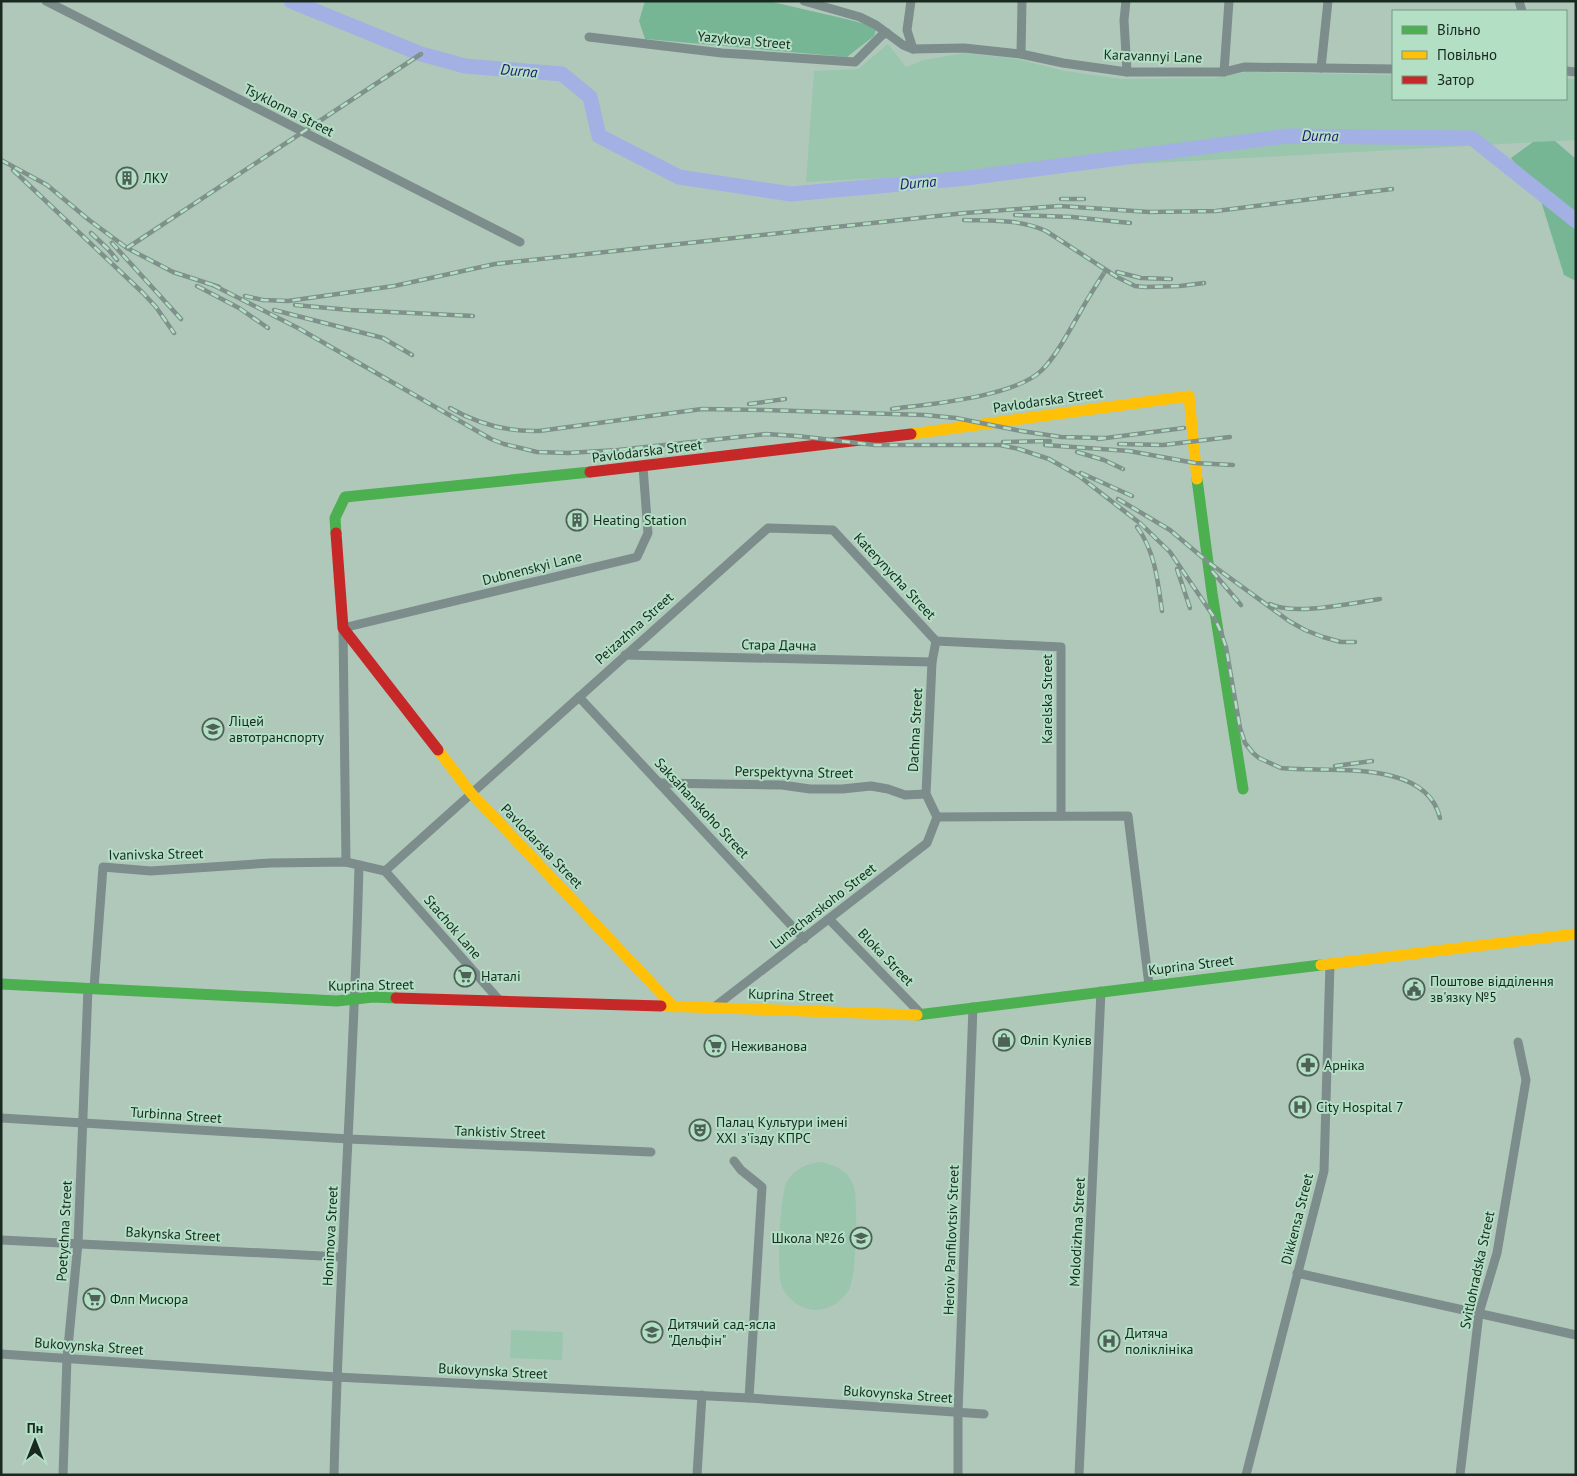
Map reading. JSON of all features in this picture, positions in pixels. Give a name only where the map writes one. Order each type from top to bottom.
[{"type":"street","name":"Tsyklonna Street","points":[[46,1],[520,242]]},
{"type":"street","points":[[804,1],[860,17],[913,49]]},
{"type":"street","points":[[912,1],[907,30],[913,49]]},
{"type":"street","points":[[1021,54],[1022,1]]},
{"type":"street","points":[[1126,1],[1124,20],[1126,72]]},
{"type":"street","points":[[1224,72],[1229,1]]},
{"type":"street","points":[[1321,68],[1328,1]]},
{"type":"street","name":"Yazykova Street","points":[[589,37],[722,53],[855,62],[886,33]]},
{"type":"street","name":"Karavannyi Lane","points":[[913,49],[964,48],[1021,54],[1064,63],[1126,72],[1224,72],[1244,67],[1392,68]]},
{"type":"street","name":"Pavlodarska Street","points":[[674,1007],[471,793],[343,628],[335,518],[345,497],[643,468],[928,432],[1189,396],[1192,442],[1214,617],[1243,790]]},
{"type":"street","name":"Dubnenskyi Lane","points":[[343,628],[637,557],[648,532],[643,468]]},
{"type":"street","name":"Peizazhna Street","points":[[471,793],[768,528],[833,530]]},
{"type":"street","name":"Katerynycha Street","points":[[833,530],[936,641]]},
{"type":"street","points":[[343,628],[346,862]]},
{"type":"street","name":"Dachna Street","points":[[936,641],[932,662],[926,794],[937,817]]},
{"type":"street","name":"Karelska Street","points":[[936,641],[1061,648],[1061,816]]},
{"type":"street","name":"Стара Дачна","points":[[625,655],[932,662]]},
{"type":"street","name":"Saksahanskoho Street","points":[[579,697],[804,939]]},
{"type":"street","name":"Perspektyvna Street","points":[[659,783],[782,785],[810,789],[842,789],[871,786],[905,795],[926,794]]},
{"type":"street","points":[[385,871],[471,793]]},
{"type":"street","points":[[937,817],[1128,816],[1150,985]]},
{"type":"street","name":"Lunacharskoho Street","points":[[713,1008],[927,843],[937,817]]},
{"type":"street","name":"Ivanivska Street","points":[[91,988],[103,867],[151,871],[270,863],[346,862],[385,871]]},
{"type":"street","points":[[356,999],[359,865]]},
{"type":"street","name":"Stachok Lane","points":[[385,871],[500,1001]]},
{"type":"street","name":"Bloka Street","points":[[830,919],[922,1014]]},
{"type":"street","name":"Kuprina Street","points":[[1,984],[337,1001],[374,998],[922,1014],[1576,934]]},
{"type":"street","name":"Dikkensa Street","points":[[1246,1475],[1324,1171],[1330,963]]},
{"type":"street","name":"Poetychna Street","points":[[63,1475],[67,1358],[78,1243],[91,988]]},
{"type":"street","name":"Molodizhna Street","points":[[1079,1475],[1101,991]]},
{"type":"street","name":"Honimova Street","points":[[334,1475],[336,1377],[356,999]]},
{"type":"street","name":"Heroiv Panfilovtsiv Street","points":[[958,1475],[958,1412],[973,1007]]},
{"type":"street","name":"Svitlohradska Street","points":[[1460,1475],[1479,1313],[1497,1253],[1526,1080],[1518,1042]]},
{"type":"street","name":"Turbinna Street","points":[[1,1118],[349,1139]]},
{"type":"street","name":"Tankistiv Street","points":[[349,1139],[651,1152]]},
{"type":"street","points":[[734,1161],[741,1170],[762,1187],[749,1398]]},
{"type":"street","name":"Bakynska Street","points":[[1,1240],[342,1257]]},
{"type":"street","points":[[1297,1273],[1576,1334]]},
{"type":"street","name":"Bukovynska Street","points":[[1,1354],[336,1377],[749,1398],[984,1414]]},
{"type":"street","points":[[697,1475],[702,1396]]},
{"type":"green space","points":[[645,1],[768,1],[869,25],[876,30],[874,36],[847,57],[645,39],[639,21]]},
{"type":"green space","points":[[888,44],[906,67],[924,60],[965,53],[1016,59],[1065,71],[1122,79],[1214,78],[1246,72],[1392,75],[1392,100],[1567,100],[1567,79],[1576,79],[1576,140],[806,182],[814,71],[858,69]]},
{"type":"green space","points":[[1555,141],[1576,159],[1576,281],[1564,275],[1541,201],[1511,158],[1533,142]]},
{"type":"green space","points":[[821,1162],[840,1169],[853,1184],[856,1204],[856,1237],[849,1290],[835,1304],[815,1310],[804,1308],[795,1303],[782,1287],[779,1267],[780,1234],[782,1201],[787,1182],[801,1168]]},
{"type":"green space","points":[[511,1330],[563,1332],[562,1360],[510,1358]]},
{"type":"waterway","name":"Durna","points":[[291,1],[421,54],[465,66],[562,74],[590,97],[599,136],[679,177],[791,194],[967,178],[1287,136],[1472,138],[1576,221]]},
{"type":"railway","points":[[127,248],[421,54]]},
{"type":"railway","points":[[1,160],[47,185],[89,220],[127,248],[173,272],[219,287]]},
{"type":"railway","points":[[13,170],[143,293],[156,307],[174,333]]},
{"type":"railway","points":[[245,296],[263,300],[288,301],[394,286],[495,264],[965,213],[1060,206],[1149,212],[1216,211],[1392,189]]},
{"type":"railway","points":[[1061,199],[1084,199]]},
{"type":"railway","points":[[1015,215],[1072,217],[1130,223]]},
{"type":"railway","points":[[964,220],[1006,221],[1036,227],[1046,231],[1117,277],[1135,286],[1180,286],[1204,283]]},
{"type":"railway","points":[[91,233],[117,260]]},
{"type":"railway","points":[[112,243],[181,319]]},
{"type":"railway","points":[[1117,272],[1141,278],[1171,279]]},
{"type":"railway","points":[[892,409],[971,398],[1013,387],[1029,379],[1042,370],[1062,344],[1104,273]]},
{"type":"railway","points":[[213,285],[298,328],[491,439],[537,452],[568,453],[618,450],[766,434],[875,445],[1000,445],[1049,459],[1079,476],[1141,524],[1170,552],[1214,617],[1220,630],[1226,647],[1240,728],[1245,743],[1253,753],[1259,758],[1281,768],[1348,770],[1373,772],[1396,777],[1416,786],[1431,799],[1440,818]]},
{"type":"railway","points":[[197,286],[239,308],[268,328]]},
{"type":"railway","points":[[295,305],[350,310],[473,316]]},
{"type":"railway","points":[[274,310],[383,338],[412,355]]},
{"type":"railway","points":[[749,404],[785,399]]},
{"type":"railway","points":[[450,408],[482,423],[527,431],[702,409],[925,415],[956,418],[1061,437],[1104,438]]},
{"type":"railway","points":[[1098,439],[1184,428]]},
{"type":"railway","points":[[1119,444],[1163,445],[1230,437]]},
{"type":"railway","points":[[1003,442],[1050,441]]},
{"type":"railway","points":[[1045,445],[1129,451],[1195,463],[1233,465]]},
{"type":"railway","points":[[1077,452],[1104,460],[1123,469]]},
{"type":"railway","points":[[1081,473],[1132,496]]},
{"type":"railway","points":[[1118,499],[1170,530],[1208,562],[1289,621],[1323,637],[1341,642],[1355,642]]},
{"type":"railway","points":[[1137,527],[1152,556],[1162,611]]},
{"type":"railway","points":[[1177,569],[1190,608]]},
{"type":"railway","points":[[1212,571],[1241,605]]},
{"type":"railway","points":[[1270,604],[1293,609],[1308,609],[1380,599]]},
{"type":"railway","points":[[1335,766],[1372,761]]},
{"type":"traffic: fast","points":[[336,533],[335,518],[345,497],[590,472]]},
{"type":"traffic: fast","points":[[1197,479],[1212,593],[1243,789]]},
{"type":"traffic: fast","points":[[917,1015],[1321,965]]},
{"type":"traffic: fast","points":[[1,984],[337,1001],[373,997],[396,998]]},
{"type":"traffic: slow","points":[[911,434],[1189,396],[1197,479]]},
{"type":"traffic: slow","points":[[438,750],[471,793],[674,1007]]},
{"type":"traffic: slow","points":[[1321,965],[1576,934]]},
{"type":"traffic: slow","points":[[661,1006],[917,1015]]},
{"type":"traffic: jam","points":[[590,472],[911,434]]},
{"type":"traffic: jam","points":[[336,533],[343,628],[438,750]]},
{"type":"traffic: jam","points":[[396,998],[661,1006]]},
{"type":"place","name":"ЛКУ","points":[[127,178]]},
{"type":"place","name":"Heating Station","points":[[577,520]]},
{"type":"place","name":"Ліцей автотранспорту","points":[[213,729]]},
{"type":"place","name":"Наталі","points":[[465,976]]},
{"type":"place","name":"Поштове відділення зв'язку №5","points":[[1414,989]]},
{"type":"place","name":"Фліп Кулієв","points":[[1004,1040]]},
{"type":"place","name":"Неживанова","points":[[715,1046]]},
{"type":"place","name":"Арніка","points":[[1308,1065]]},
{"type":"place","name":"City Hospital 7","points":[[1300,1107]]},
{"type":"place","name":"Палац Культури імені XXI з'їзду КПРС","points":[[700,1130]]},
{"type":"place","name":"Школа №26","points":[[861,1238]]},
{"type":"place","name":"Флп Мисюра","points":[[94,1299]]},
{"type":"place","name":"Дитячий сад-ясла \"Дельфін\"","points":[[652,1332]]},
{"type":"place","name":"Дитяча поліклініка","points":[[1109,1341]]}]
